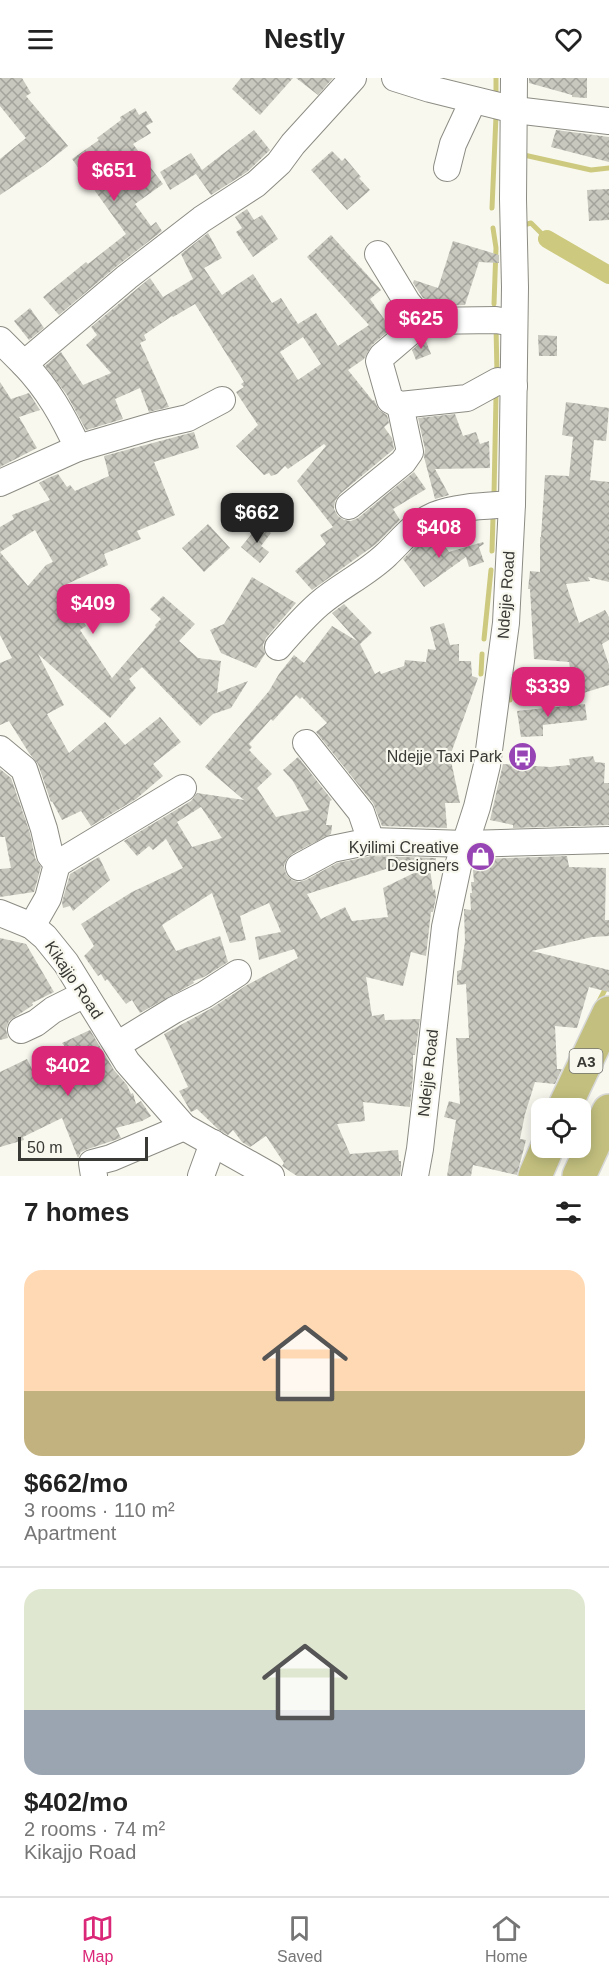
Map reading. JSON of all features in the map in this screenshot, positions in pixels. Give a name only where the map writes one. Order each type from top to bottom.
[{"type":"main road","name":"A3","points":[[569,1098],[609,1013]]},
{"type":"main road","points":[[596,1156],[609,1110]]},
{"type":"main road","points":[[535,1176],[543,1158]]},
{"type":"street","points":[[24,364],[202,219],[255,184],[279,163],[292,144],[353,78]]},
{"type":"street","points":[[395,78],[515,110],[609,121]]},
{"type":"street","name":"Ndejje Road","points":[[415,1176],[445,927],[458,866],[477,807],[488,753],[506,623],[512,504],[514,386],[514,78]]},
{"type":"street","points":[[447,168],[453,144],[473,100]]},
{"type":"street","points":[[378,254],[407,302],[423,321]]},
{"type":"street","points":[[514,323],[496,320],[423,321],[379,361],[390,400],[400,405],[467,398],[498,381],[514,386]]},
{"type":"street","points":[[0,340],[40,380],[78,448]]},
{"type":"street","points":[[0,483],[78,448],[188,418],[222,400]]},
{"type":"street","points":[[349,506],[403,462],[410,452],[400,405]]},
{"type":"street","points":[[278,647],[320,603],[385,556],[406,533],[422,521],[458,509],[512,504]]},
{"type":"street","points":[[306,743],[361,812],[371,841]]},
{"type":"street","points":[[0,749],[24,769],[50,855],[57,864]]},
{"type":"street","points":[[32,926],[48,898],[57,864],[183,788]]},
{"type":"street","points":[[299,867],[332,849],[371,841],[466,844],[609,840]]},
{"type":"street","name":"Kikajjo Road","points":[[0,913],[32,926],[51,944],[66,963],[128,1062],[184,1127],[271,1176]]},
{"type":"street","points":[[117,1045],[238,973]]},
{"type":"street","points":[[21,1030],[85,994]]},
{"type":"street","points":[[94,1176],[92,1163],[111,1158],[184,1127]]},
{"type":"street","points":[[201,1176],[213,1143]]},
{"type":"building","points":[[0,78],[22,78],[31,93],[26,96],[68,146],[0,195],[0,159],[26,138],[0,106]]},
{"type":"building","points":[[241,78],[293,78],[260,115],[232,89]]},
{"type":"building","points":[[296,78],[333,78],[318,95]]},
{"type":"building","points":[[529,78],[587,78],[587,98],[572,97],[572,95],[529,83]]},
{"type":"building","points":[[135,108],[139,115],[146,111],[153,122],[146,126],[151,133],[133,144],[163,184],[135,204],[151,226],[156,222],[162,231],[59,315],[43,297],[86,262],[88,264],[126,234],[72,159],[99,140],[97,138],[121,120],[120,117]]},
{"type":"building","points":[[254,130],[270,150],[247,172],[211,195],[196,174]]},
{"type":"building","points":[[556,130],[609,137],[609,162],[551,147]]},
{"type":"building","points":[[332,151],[342,161],[345,158],[370,190],[347,210],[311,170]]},
{"type":"building","points":[[191,153],[202,170],[170,190],[160,172]]},
{"type":"building","points":[[609,189],[609,220],[589,221],[587,190]]},
{"type":"building","points":[[247,209],[254,220],[262,215],[278,239],[253,257],[236,232],[242,228],[235,217]]},
{"type":"building","points":[[208,233],[222,258],[204,268],[222,295],[253,274],[272,303],[281,298],[298,324],[316,313],[338,346],[369,325],[307,257],[331,235],[381,290],[370,299],[391,329],[372,345],[364,359],[348,370],[374,400],[379,410],[387,415],[389,423],[384,427],[392,438],[394,449],[340,494],[335,501],[334,509],[344,520],[351,521],[358,518],[414,472],[426,489],[393,509],[400,520],[376,544],[312,590],[295,571],[326,544],[320,535],[333,527],[297,481],[326,446],[324,444],[288,469],[285,466],[277,474],[271,476],[269,473],[264,475],[236,446],[258,425],[236,392],[244,387],[241,384],[244,382],[195,304],[144,335],[146,340],[140,343],[169,407],[149,412],[140,388],[115,399],[123,419],[86,430],[67,395],[45,366],[61,352],[83,385],[111,373],[86,345],[97,335],[91,327],[150,278],[163,297],[193,279],[181,254]],"holes":[[[303,337],[321,364],[298,380],[280,352]]]},
{"type":"building","points":[[453,241],[499,255],[499,263],[479,262],[465,305],[433,306],[434,302],[423,298],[413,283],[414,280],[438,288]]},
{"type":"building","points":[[30,308],[44,328],[29,340],[14,321]]},
{"type":"building","points":[[538,335],[557,336],[557,356],[539,356]]},
{"type":"building","points":[[425,339],[431,354],[416,360],[412,350]]},
{"type":"building","points":[[0,382],[11,399],[29,393],[40,410],[19,417],[37,448],[0,467]]},
{"type":"building","points":[[566,402],[609,408],[606,441],[594,440],[590,480],[609,482],[609,582],[588,577],[590,581],[566,584],[579,623],[605,610],[609,617],[609,640],[602,644],[609,665],[609,685],[574,696],[569,662],[534,659],[530,589],[528,589],[530,571],[540,572],[540,537],[545,475],[569,476],[573,437],[562,435]]},
{"type":"building","points":[[455,414],[463,436],[476,432],[480,444],[489,441],[490,468],[435,469],[449,495],[435,499],[424,457],[425,449],[418,418]]},
{"type":"building","points":[[194,432],[199,448],[154,462],[175,515],[137,531],[141,539],[104,554],[108,565],[67,584],[86,617],[82,619],[86,626],[80,630],[112,678],[161,619],[150,609],[163,596],[195,624],[179,641],[198,658],[221,661],[217,693],[248,681],[231,708],[213,714],[200,726],[142,667],[129,679],[136,688],[110,718],[38,654],[64,705],[47,714],[69,753],[105,722],[125,745],[160,717],[181,742],[153,764],[163,776],[136,799],[91,826],[81,811],[62,820],[51,802],[38,764],[9,721],[0,725],[0,663],[12,658],[0,635],[0,552],[0,527],[14,519],[12,515],[50,500],[39,483],[48,478],[58,474],[67,487],[70,485],[75,491],[109,476],[104,456]],"holes":[[[35,530],[53,562],[46,565],[28,586],[0,552]]]},
{"type":"building","points":[[208,524],[230,548],[204,572],[182,548]]},
{"type":"building","points":[[260,524],[271,533],[261,546],[269,552],[260,563],[241,547]]},
{"type":"building","points":[[434,532],[449,552],[483,542],[484,544],[479,547],[484,562],[469,567],[466,557],[424,587],[403,559]]},
{"type":"building","points":[[252,577],[296,603],[266,638],[263,645],[265,654],[256,668],[221,653],[210,630],[224,624]]},
{"type":"building","points":[[344,604],[372,633],[360,644],[375,674],[404,666],[405,660],[426,662],[428,649],[436,650],[430,627],[444,623],[450,645],[459,644],[459,661],[471,661],[472,676],[478,678],[450,756],[460,803],[445,803],[447,828],[382,826],[373,803],[316,732],[327,723],[302,697],[300,699],[296,695],[249,744],[252,747],[249,750],[272,774],[257,788],[276,817],[309,810],[293,781],[283,770],[298,757],[332,800],[326,825],[332,825],[331,834],[292,854],[287,859],[284,866],[286,874],[292,880],[299,882],[306,880],[337,863],[372,856],[436,858],[436,861],[429,862],[436,897],[433,912],[431,912],[426,956],[411,952],[403,986],[366,977],[372,1016],[384,1014],[385,1020],[420,1019],[415,1055],[413,1055],[410,1107],[363,1102],[365,1121],[337,1124],[350,1154],[398,1150],[399,1161],[401,1161],[400,1176],[297,1176],[282,1166],[284,1163],[266,1136],[250,1147],[242,1142],[233,1130],[228,1135],[219,1130],[197,1109],[191,1112],[179,1091],[188,1087],[164,1034],[298,958],[294,949],[259,960],[255,937],[281,932],[269,903],[240,916],[246,940],[230,943],[212,893],[162,925],[176,951],[220,936],[228,962],[140,1013],[132,1000],[126,1004],[107,979],[105,981],[101,974],[98,976],[84,956],[94,946],[81,924],[132,892],[183,868],[166,839],[153,850],[149,846],[137,856],[124,841],[191,801],[197,793],[244,800],[205,767],[269,691],[294,655],[304,663],[332,626],[357,641],[332,613]],"holes":[[[201,807],[222,838],[192,847],[177,822]],[[411,861],[416,872],[383,888],[388,917],[352,921],[345,907],[321,919],[307,894]]]},
{"type":"building","points":[[585,704],[587,720],[543,725],[543,736],[521,737],[517,711]]},
{"type":"building","points":[[593,756],[595,762],[605,763],[604,783],[609,783],[609,825],[513,828],[513,825],[490,820],[503,764],[550,767],[570,765],[569,759]]},
{"type":"building","points":[[0,769],[11,778],[30,833],[35,858],[41,867],[34,892],[0,897],[0,869],[11,868],[5,837],[0,837]]},
{"type":"building","points":[[567,856],[569,867],[606,868],[605,920],[609,920],[609,936],[592,937],[532,951],[609,970],[609,992],[589,987],[577,1028],[555,1026],[557,1069],[562,1069],[555,1084],[535,1082],[520,1139],[526,1140],[517,1175],[473,1165],[471,1176],[447,1176],[456,1120],[444,1117],[449,1101],[460,1104],[456,1038],[469,1038],[466,984],[457,985],[457,971],[461,970],[465,941],[464,909],[471,910],[471,882],[474,882],[473,870],[478,869],[477,859]]},
{"type":"building","points":[[99,857],[110,880],[73,911],[70,906],[63,908],[62,902],[70,874]]},
{"type":"building","points":[[0,938],[26,944],[54,992],[32,1003],[33,1005],[9,1021],[6,1029],[8,1038],[0,1040]]},
{"type":"building","points":[[90,1030],[114,1070],[127,1085],[131,1094],[133,1093],[136,1104],[141,1101],[151,1116],[142,1121],[116,1128],[121,1138],[81,1152],[78,1158],[62,1118],[23,1137],[24,1140],[0,1147],[0,1072],[27,1059],[32,1069],[69,1052],[62,1043]]},
{"type":"waterway","points":[[496,78],[496,98]]},
{"type":"waterway","points":[[492,208],[496,116]]},
{"type":"waterway","points":[[524,151],[524,155],[591,170],[609,168]]},
{"type":"waterway","points":[[520,226],[531,223],[547,239]]},
{"type":"waterway","points":[[493,228],[496,248],[494,304]]},
{"type":"waterway","points":[[547,239],[609,275]]},
{"type":"waterway","points":[[496,326],[497,374]]},
{"type":"waterway","points":[[494,494],[496,397]]},
{"type":"waterway","points":[[492,551],[493,517]]},
{"type":"waterway","points":[[484,639],[491,570]]},
{"type":"waterway","points":[[481,674],[482,654]]},
{"type":"waterway","points":[[510,700],[512,674]]},
{"type":"waterway","points":[[597,1005],[609,982]]},
{"type":"place","name":"Ndejje Taxi Park","points":[[523,756]]},
{"type":"place","name":"Kyilimi Creative Designers","points":[[480,856]]}]
